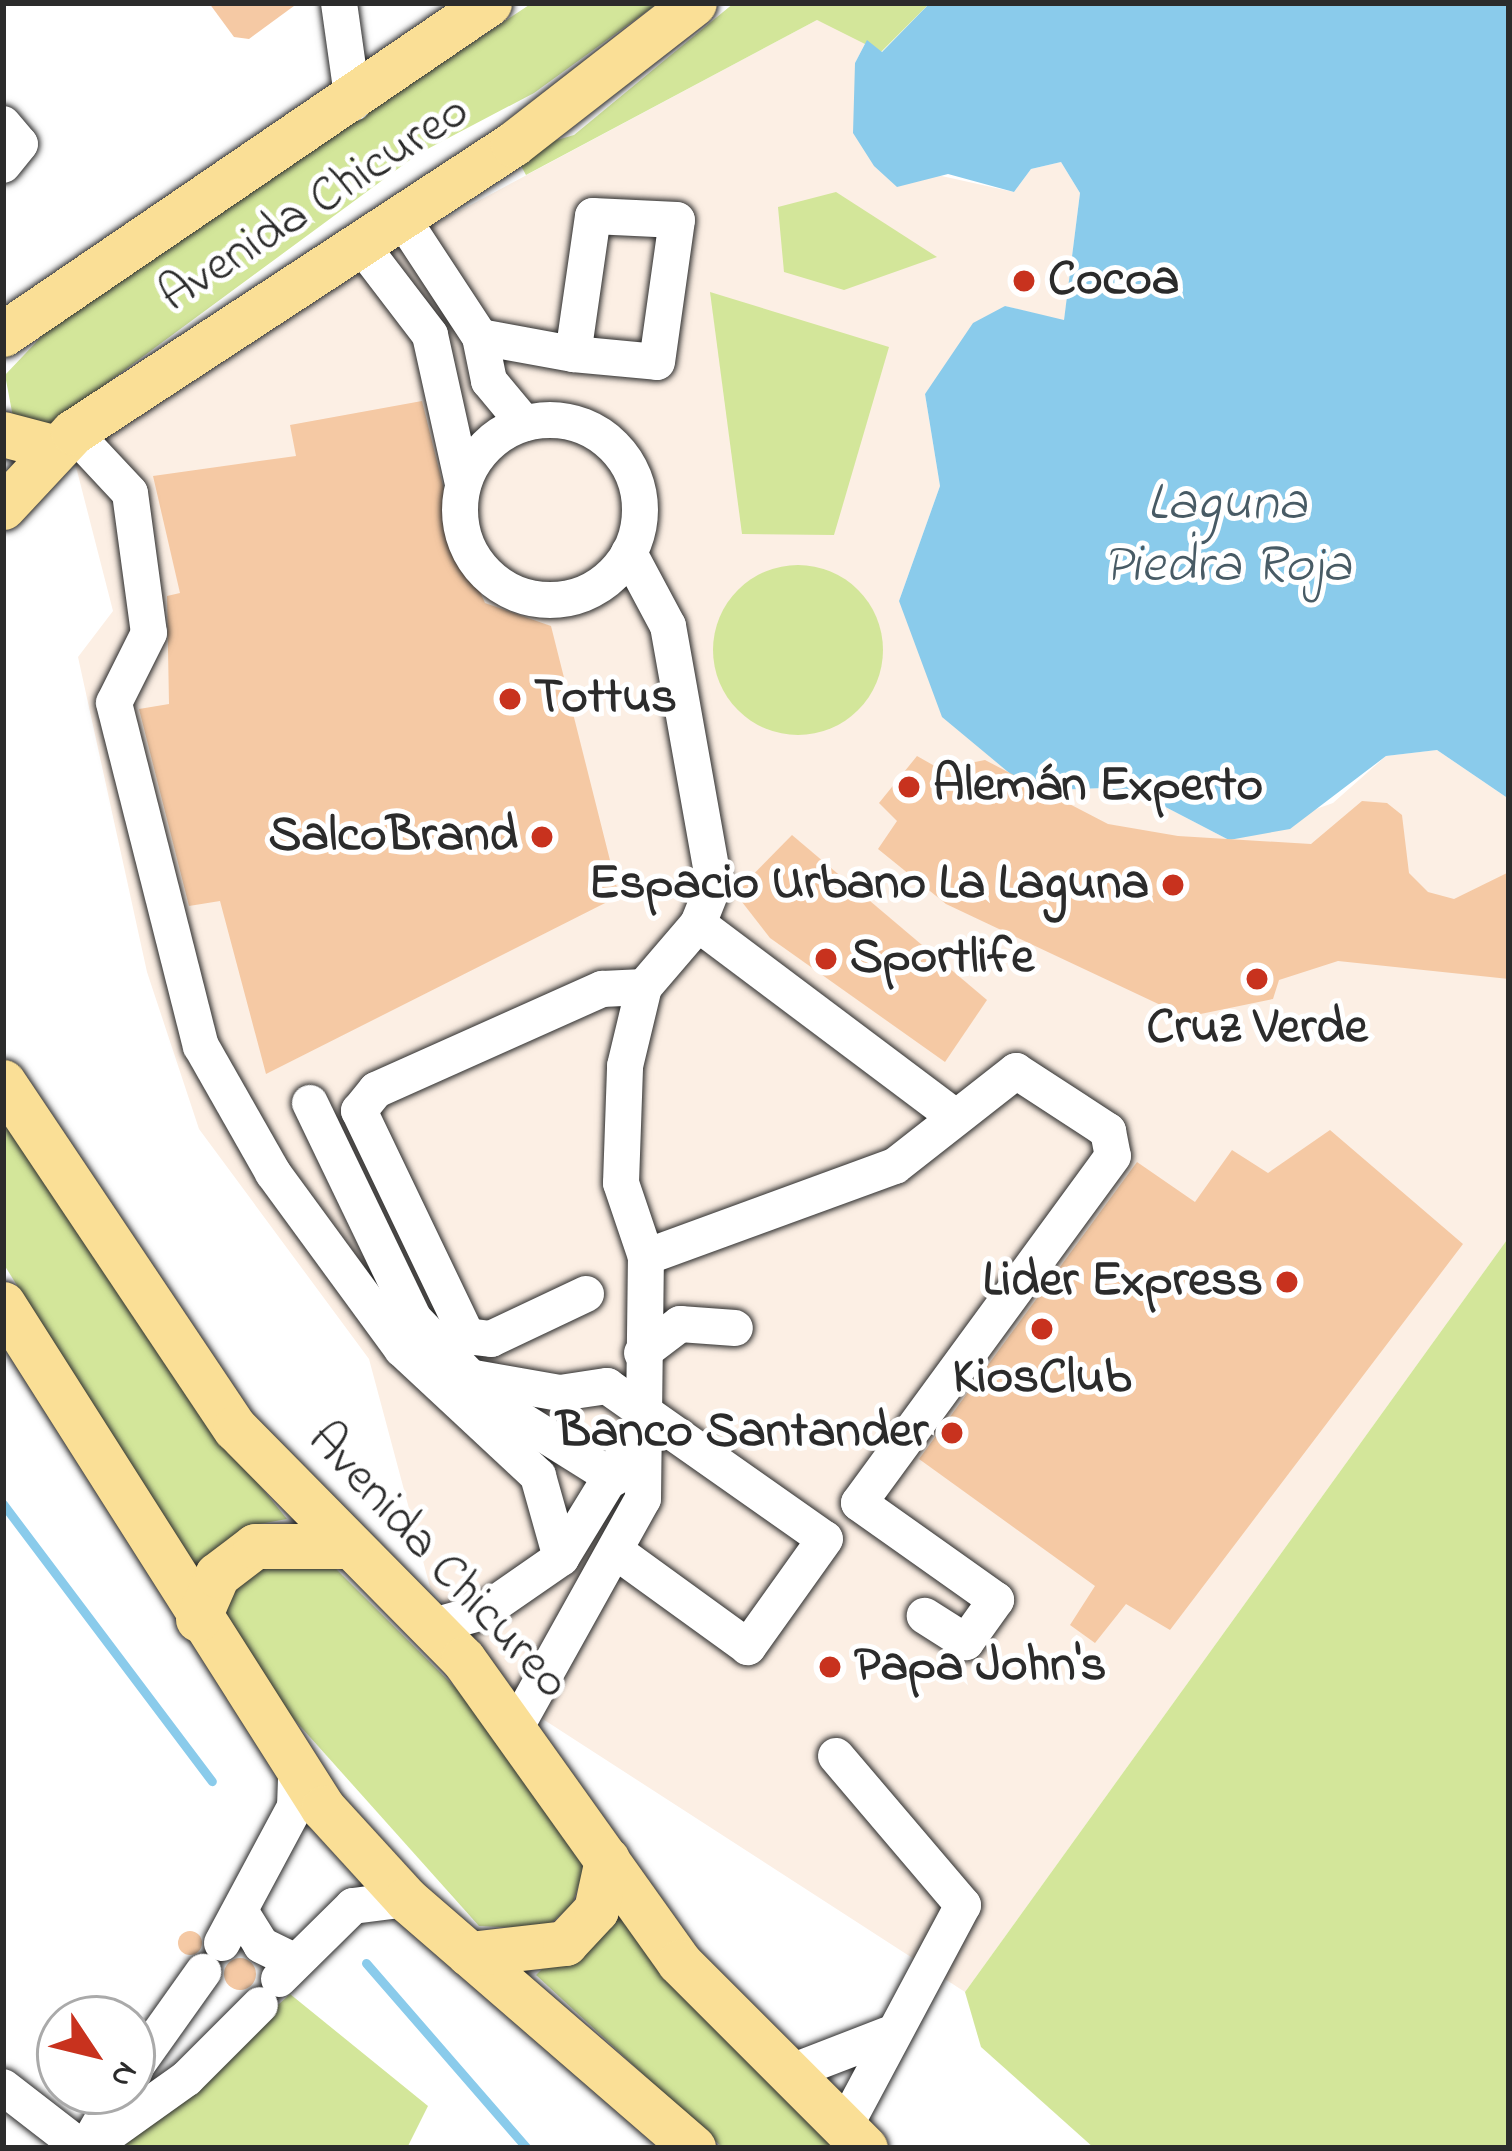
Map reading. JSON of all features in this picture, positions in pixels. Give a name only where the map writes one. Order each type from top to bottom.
[{"type":"main road","name":"Avenida Chicureo","points":[[3,334],[353,103],[490,3]]},
{"type":"main road","name":"Avenida Chicureo","points":[[3,507],[65,440],[559,111],[694,3]]},
{"type":"main road","points":[[3,434],[65,440]]},
{"type":"main road","name":"Avenida Chicureo","points":[[3,1082],[204,1387],[350,1546],[433,1626],[517,1725],[679,1962],[855,2138]]},
{"type":"main road","points":[[3,1304],[296,1774],[406,1899],[693,2148]]},
{"type":"main road","points":[[199,1618],[217,1575],[255,1546],[350,1546]]},
{"type":"main road","points":[[469,1954],[565,1943],[596,1910],[607,1859]]},
{"type":"street","points":[[339,3],[353,103]]},
{"type":"street","points":[[3,124],[20,144],[3,165]]},
{"type":"street","points":[[400,214],[479,338],[488,381],[524,423]]},
{"type":"street","points":[[479,338],[573,354],[657,362],[677,220],[593,216],[573,354]]},
{"type":"street","points":[[359,242],[430,335],[463,484],[465,542],[501,587],[557,600],[585,593],[629,553]]},
{"type":"street","points":[[463,484],[500,433],[524,423],[554,419],[610,442],[639,494],[629,553],[668,626],[704,803],[714,884],[698,924],[644,987],[618,1153],[646,1257],[641,1354],[643,1499],[618,1553],[559,1636],[517,1725]]},
{"type":"street","points":[[65,440],[130,493],[149,633],[114,703],[201,1046],[273,1173],[402,1349],[538,1476],[561,1558]]},
{"type":"street","points":[[698,924],[954,1116]]},
{"type":"street","points":[[586,1294],[475,1341],[409,1227],[363,1099],[602,989],[644,987]]},
{"type":"street","points":[[646,1257],[680,1236],[818,1202],[895,1166],[1016,1071],[1108,1131],[1114,1156],[860,1503],[996,1600],[966,1642],[925,1616]]},
{"type":"street","points":[[310,1103],[372,1246],[414,1319],[497,1406],[614,1478]]},
{"type":"street","points":[[372,1246],[409,1227]]},
{"type":"street","points":[[641,1354],[680,1324],[735,1328]]},
{"type":"street","points":[[474,1378],[560,1393],[607,1386],[643,1406],[825,1539],[748,1646],[618,1553]]},
{"type":"street","points":[[433,1626],[483,1612],[561,1558],[614,1478],[643,1406]]},
{"type":"street","points":[[836,1756],[963,1905],[963,1924],[886,2036],[855,2138]]},
{"type":"street","points":[[156,2038],[222,1943],[295,1807],[296,1774]]},
{"type":"street","points":[[86,2148],[188,2078],[353,1906],[406,1899]]},
{"type":"street","points":[[222,1943],[261,1945],[278,1981]]},
{"type":"street","points":[[786,2074],[886,2036]]},
{"type":"street","points":[[3,2087],[86,2148]]},
{"type":"street","points":[[86,2148],[105,2115]]},
{"type":"shaded area","name":"Espacio Urbano La Laguna","points":[[817,20],[867,40],[855,63],[928,173],[1014,192],[1031,169],[1061,162],[1080,193],[1064,321],[1005,306],[925,394],[940,486],[899,601],[1031,791],[1103,788],[1152,800],[1229,840],[1333,803],[1386,756],[1437,750],[1509,799],[1509,1237],[965,1992],[535,1714],[430,1587],[369,1359],[199,1129],[147,972],[78,657],[113,611],[73,455],[433,225]]},
{"type":"green space","points":[[532,3],[658,3],[534,93],[418,154],[50,425],[13,417],[5,375],[60,317]]},
{"type":"green space","points":[[734,3],[930,3],[881,52],[817,20],[526,175],[514,153],[574,135]]},
{"type":"green space","points":[[836,192],[937,257],[844,290],[784,272],[778,207]]},
{"type":"green space","points":[[710,292],[889,347],[834,535],[742,534]]},
{"type":"green space","points":[[798,565],[831,571],[858,590],[877,617],[883,650],[877,683],[858,710],[831,729],[798,735],[765,729],[738,710],[719,683],[713,650],[719,617],[738,590],[765,571]]},
{"type":"green space","points":[[3,1113],[211,1426],[287,1519],[259,1524],[198,1575],[3,1263]]},
{"type":"green space","points":[[1509,1237],[1509,2148],[1094,2148],[981,2047],[965,1992]]},
{"type":"green space","points":[[329,1562],[478,1710],[585,1866],[572,1905],[544,1929],[479,1926],[233,1651],[225,1603],[236,1579],[259,1563]]},
{"type":"green space","points":[[610,1902],[843,2148],[723,2148],[536,1975]]},
{"type":"green space","points":[[290,1994],[428,2106],[407,2148],[122,2148]]},
{"type":"water","name":"Laguna Piedra Roja","points":[[930,3],[1509,3],[1509,799],[1437,750],[1386,756],[1290,829],[1229,840],[1152,800],[1103,788],[1031,791],[942,717],[899,601],[940,486],[925,394],[973,323],[1005,306],[1064,320],[1080,193],[1061,162],[1031,169],[1014,192],[948,174],[897,187],[874,166],[853,133],[855,63],[867,40],[882,52]]},
{"type":"building","points":[[209,3],[298,3],[249,39],[234,37]]},
{"type":"building","points":[[422,401],[456,538],[485,603],[551,626],[619,896],[266,1074],[220,901],[189,906],[139,709],[169,704],[167,596],[180,593],[153,476],[296,456],[290,425]]},
{"type":"building","name":"Espacio Urbano La Laguna","points":[[917,756],[940,769],[985,760],[1108,824],[1178,836],[1311,844],[1362,801],[1387,803],[1402,815],[1409,873],[1428,892],[1454,899],[1509,872],[1509,979],[1338,961],[1279,980],[1273,999],[1186,1017],[946,904],[878,849],[897,821],[879,803]]},
{"type":"building","points":[[792,835],[987,1000],[945,1062],[770,938],[735,893]]},
{"type":"building","points":[[1330,1130],[1463,1244],[1170,1630],[1126,1604],[1095,1643],[1070,1625],[1095,1586],[919,1459],[1137,1162],[1195,1202],[1232,1150],[1268,1173]]},
{"type":"building","points":[[190,1931],[199,1934],[199,1952],[190,1955],[181,1952],[178,1943],[181,1934]]},
{"type":"building","points":[[240,1958],[251,1963],[256,1974],[251,1985],[240,1990],[229,1985],[224,1974],[229,1963]]},
{"type":"waterway","points":[[3,1504],[212,1781]]},
{"type":"waterway","points":[[366,1963],[527,2148]]},
{"type":"place","name":"Cocoa","points":[[1024,281]]},
{"type":"place","name":"Tottus","points":[[510,699]]},
{"type":"place","name":"Alemán Experto","points":[[909,787]]},
{"type":"place","name":"SalcoBrand","points":[[542,837]]},
{"type":"place","name":"Espacio Urbano La Laguna","points":[[1173,885]]},
{"type":"place","name":"Sportlife","points":[[826,959]]},
{"type":"place","name":"Cruz Verde","points":[[1257,979]]},
{"type":"place","name":"Lider Express","points":[[1287,1282]]},
{"type":"place","name":"KiosClub","points":[[1042,1329]]},
{"type":"place","name":"Banco Santander","points":[[952,1433]]},
{"type":"place","name":"Papa John's","points":[[830,1667]]}]
